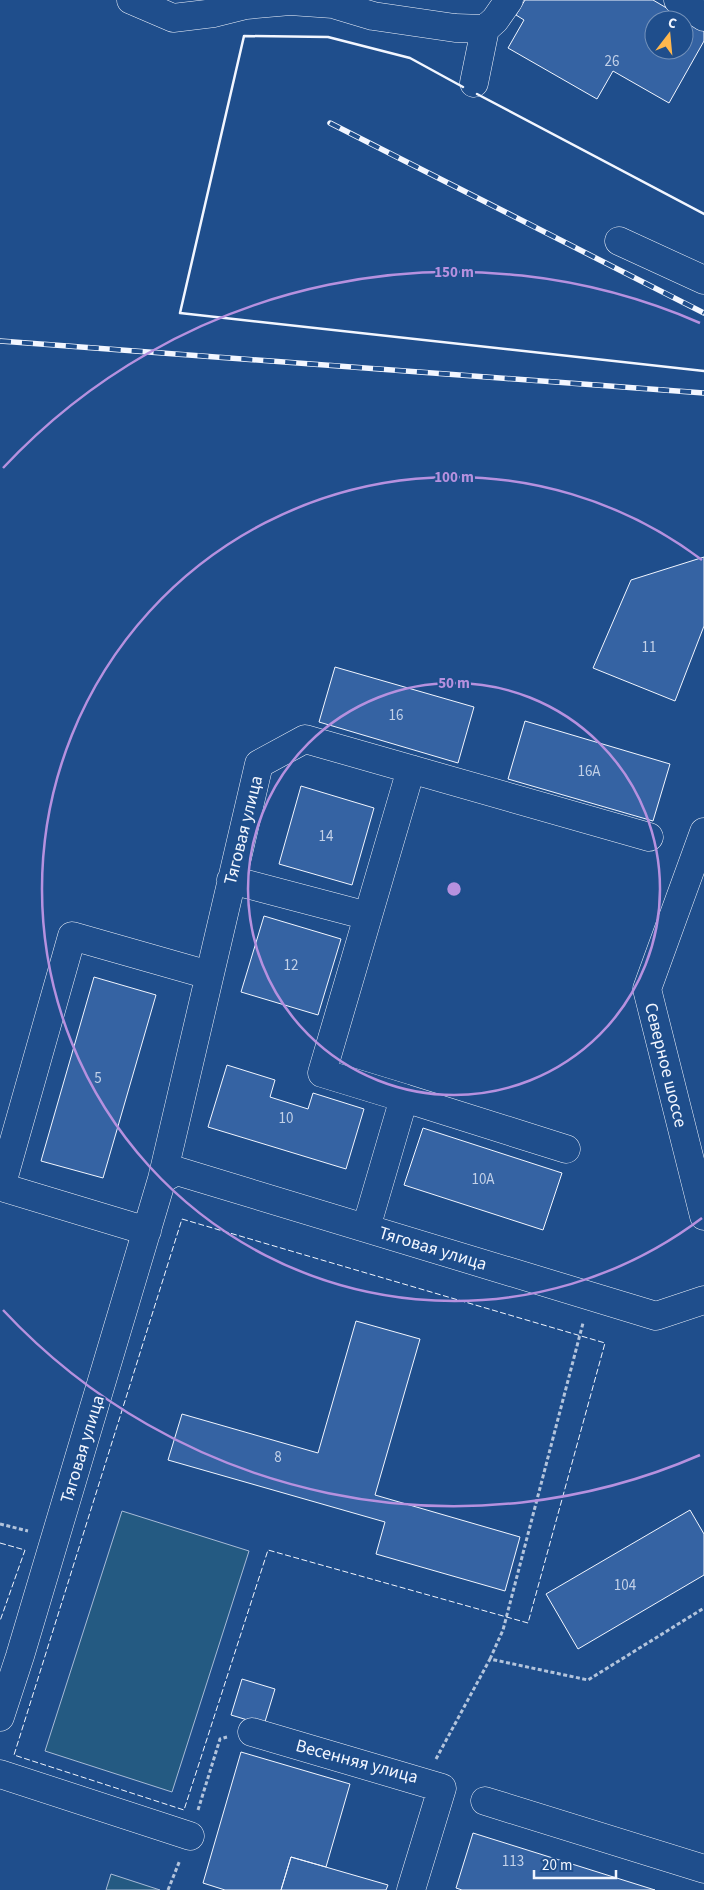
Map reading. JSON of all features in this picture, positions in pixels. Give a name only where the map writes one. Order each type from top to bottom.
[{"type":"street","points":[[131,0],[174,18],[214,13],[246,5],[290,1],[333,4],[373,16],[446,26],[484,28],[495,20],[509,0]]},
{"type":"street","points":[[678,0],[704,16]]},
{"type":"street","points":[[474,83],[484,28]]},
{"type":"street","points":[[619,241],[704,280]]},
{"type":"street","name":"Тяговая улица","points":[[0,1717],[162,1179],[208,975],[259,764],[304,739],[649,836]]},
{"type":"street","points":[[411,769],[322,1073],[566,1149]]},
{"type":"street","name":"Северное шоссе","points":[[704,834],[646,989],[704,1216]]},
{"type":"street","points":[[231,880],[368,916]]},
{"type":"street","points":[[147,1231],[0,1187],[72,936],[208,975]]},
{"type":"street","points":[[366,1228],[404,1098]]},
{"type":"street","name":"Тяговая улица","points":[[162,1179],[177,1171],[656,1316],[704,1300]]},
{"type":"street","name":"Весенняя улица","points":[[252,1732],[424,1782]]},
{"type":"street","points":[[0,1774],[190,1836]]},
{"type":"street","points":[[411,1890],[442,1788],[424,1782]]},
{"type":"street","points":[[485,1800],[704,1869]]},
{"type":"path","name":"Весенняя улица","points":[[424,1782],[490,1659],[503,1630],[583,1322]]},
{"type":"path","points":[[490,1659],[588,1680],[704,1608]]},
{"type":"path","points":[[190,1836],[220,1739],[252,1732]]},
{"type":"shaded area","points":[[122,1511],[249,1551],[172,1792],[45,1751]]},
{"type":"shaded area","points":[[111,1874],[160,1890],[106,1890]]},
{"type":"building","points":[[525,0],[653,0],[670,10],[644,10],[644,60],[693,60],[669,103],[613,71],[597,99],[508,48],[524,20],[516,15]]},
{"type":"building","points":[[694,24],[704,30],[704,41],[694,59]]},
{"type":"building","points":[[704,557],[704,626],[675,701],[593,668],[631,580]]},
{"type":"building","points":[[335,667],[474,707],[458,763],[319,722]]},
{"type":"building","points":[[525,721],[670,764],[653,821],[508,779]]},
{"type":"building","points":[[301,786],[374,808],[352,885],[279,864]]},
{"type":"building","points":[[264,916],[341,939],[318,1015],[241,992]]},
{"type":"building","points":[[94,977],[156,995],[103,1178],[41,1161]]},
{"type":"building","points":[[227,1065],[275,1080],[270,1097],[308,1109],[313,1093],[364,1109],[346,1169],[208,1127]]},
{"type":"building","points":[[423,1128],[562,1173],[543,1230],[404,1185]]},
{"type":"building","points":[[356,1321],[420,1339],[375,1495],[520,1537],[505,1591],[376,1554],[385,1522],[168,1460],[182,1414],[318,1453]]},
{"type":"building","points":[[690,1510],[704,1534],[704,1575],[578,1649],[546,1594]]},
{"type":"building","points":[[242,1679],[275,1689],[264,1725],[231,1715]]},
{"type":"building","points":[[241,1752],[350,1784],[326,1867],[291,1857],[281,1890],[225,1890],[203,1883]]},
{"type":"building","points":[[473,1833],[655,1890],[462,1890],[456,1888]]},
{"type":"building","points":[[291,1857],[388,1885],[386,1890],[281,1890]]},
{"type":"railway","points":[[330,123],[704,313]]},
{"type":"railway","points":[[0,341],[704,393]]},
{"type":"fence","points":[[182,1219],[605,1343],[528,1623],[268,1550],[184,1810],[14,1755],[182,1219]]},
{"type":"fence","points":[[0,1543],[25,1550],[0,1621]]},
{"type":"wall","points":[[463,87],[410,58],[328,37],[244,36],[180,313],[704,371]]},
{"type":"wall","points":[[477,94],[704,214]]}]
